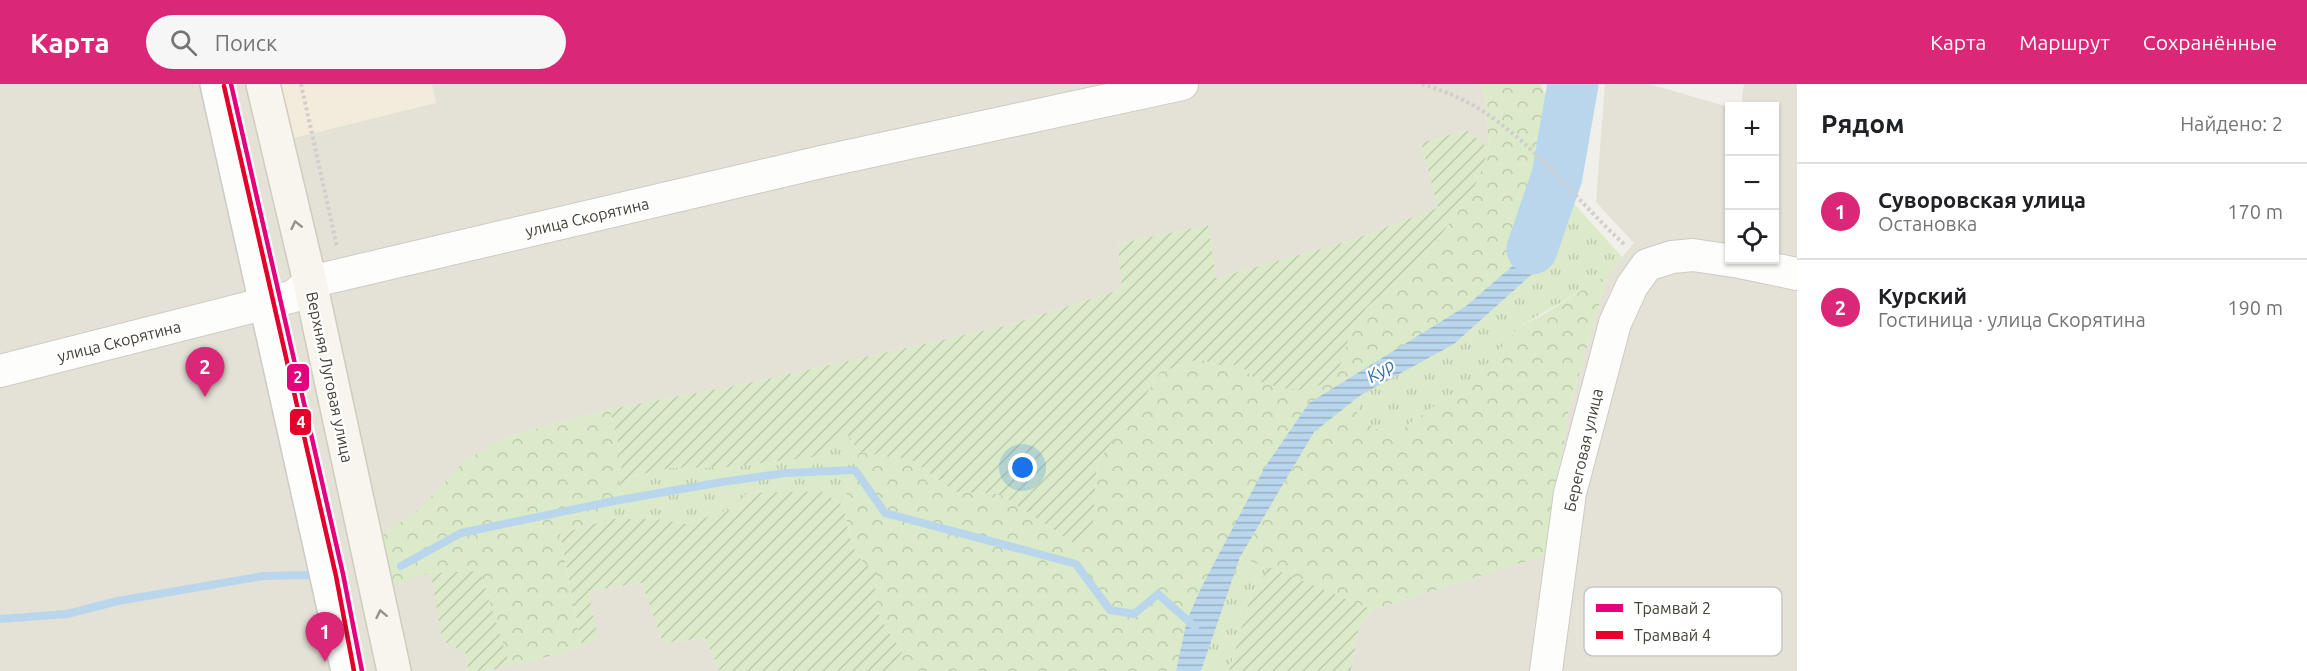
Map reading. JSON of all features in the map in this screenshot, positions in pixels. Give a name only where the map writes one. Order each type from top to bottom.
[{"type":"main road","name":"Верхняя Луговая улица","points":[[263,84],[310,282],[394,671]]},
{"type":"street","points":[[217,84],[348,671]]},
{"type":"street","name":"улица Скорятина","points":[[0,371],[294,296],[310,282],[822,162],[1182,84]]},
{"type":"street","points":[[1660,261],[1693,255],[1797,274]]},
{"type":"street","name":"Береговая улица","points":[[1546,671],[1570,493],[1614,324],[1632,286],[1660,261]]},
{"type":"path","points":[[301,84],[343,274]]},
{"type":"path","points":[[1422,84],[1458,97],[1491,118],[1530,149],[1584,206],[1660,261]]},
{"type":"shaded area","points":[[0,84],[1482,84],[1485,95],[1489,149],[1466,130],[1421,144],[1439,208],[1349,241],[1216,278],[1208,225],[1118,244],[1122,289],[1009,325],[739,385],[610,409],[506,437],[466,653],[468,671],[0,671]]},
{"type":"shaded area","points":[[276,84],[432,84],[436,103],[286,140]]},
{"type":"shaded area","points":[[1605,84],[1649,84],[1725,106],[1725,264],[1779,264],[1779,102],[1742,102],[1744,84],[1797,84],[1797,671],[1351,671],[1359,627],[1373,610],[1549,553],[1568,413],[1608,274],[1634,243],[1596,202]]},
{"type":"shaded area","points":[[643,583],[663,643],[705,638],[720,671],[487,671],[567,652],[597,639],[588,591]]},
{"type":"green space","points":[[1482,84],[1540,84],[1560,123],[1561,189],[1539,268],[1454,344],[1361,395],[1356,418],[1376,429],[1399,431],[1475,378],[1520,326],[1541,316],[1608,274],[1568,413],[1549,554],[1373,610],[1240,557],[1201,671],[897,671],[895,663],[902,652],[879,615],[875,597],[877,572],[866,566],[854,552],[843,505],[859,452],[912,460],[955,492],[1000,494],[1078,546],[1093,523],[1097,462],[1135,412],[1160,372],[1200,359],[1217,365],[1240,365],[1257,381],[1340,366],[1353,325],[1367,306],[1421,262],[1473,191],[1489,149],[1485,95]]},
{"type":"green space","points":[[1466,130],[1489,149],[1473,191],[1421,262],[1367,307],[1353,325],[1340,366],[1324,384],[1302,390],[1280,388],[1257,381],[1240,365],[1217,365],[1200,359],[1160,372],[1135,412],[1097,462],[1093,523],[1078,546],[1000,494],[955,492],[912,460],[859,452],[846,432],[824,456],[728,467],[670,468],[634,476],[618,493],[622,461],[610,409],[739,385],[1009,325],[1122,289],[1118,244],[1208,225],[1216,278],[1349,241],[1438,208],[1421,143]]},
{"type":"green space","points":[[1561,189],[1622,257],[1608,275],[1520,326],[1475,378],[1399,431],[1376,429],[1356,419],[1361,395],[1454,344],[1539,268]]},
{"type":"green space","points":[[610,409],[622,461],[618,493],[611,519],[560,535],[582,646],[510,666],[480,571],[431,573],[390,585],[378,538],[421,508],[463,462],[506,437]]},
{"type":"green space","points":[[846,431],[859,452],[843,505],[821,491],[732,509],[686,524],[657,519],[611,519],[618,493],[634,476],[670,468],[728,467],[824,456]]},
{"type":"green space","points":[[821,491],[843,505],[849,535],[856,552],[868,566],[877,572],[875,597],[879,615],[902,652],[895,663],[897,671],[720,671],[705,638],[663,643],[642,583],[588,591],[598,639],[582,646],[560,534],[611,519],[657,519],[686,524],[732,509],[746,493]]},
{"type":"green space","points":[[1240,557],[1269,567],[1251,595],[1229,671],[1201,671]]},
{"type":"green space","points":[[1269,567],[1373,610],[1359,627],[1351,671],[1229,671],[1251,595]]},
{"type":"green space","points":[[480,571],[510,666],[486,671],[468,671],[466,653],[442,640],[431,573]]},
{"type":"water","points":[[1545,171],[1561,189],[1539,268],[1454,344],[1361,395],[1314,432],[1240,557],[1201,671],[1176,671],[1187,620],[1201,588],[1265,467],[1309,403],[1466,306],[1516,263]]},
{"type":"waterway","name":"Кур","points":[[1532,249],[1557,176],[1573,84]]},
{"type":"waterway","points":[[401,566],[461,533],[614,501],[722,482],[786,473],[855,470],[885,513],[1076,564],[1110,610],[1134,614],[1158,594],[1195,627]]},
{"type":"waterway","points":[[0,619],[67,614],[118,601],[263,576],[314,575]]},
{"type":"tram line","name":"2","points":[[231,84],[343,574],[362,671]]},
{"type":"tram line","name":"4","points":[[224,86],[336,576],[354,671]]},
{"type":"place","name":"Курский","points":[[205,397]]},
{"type":"place","name":"Суворовская улица","points":[[325,662]]}]
